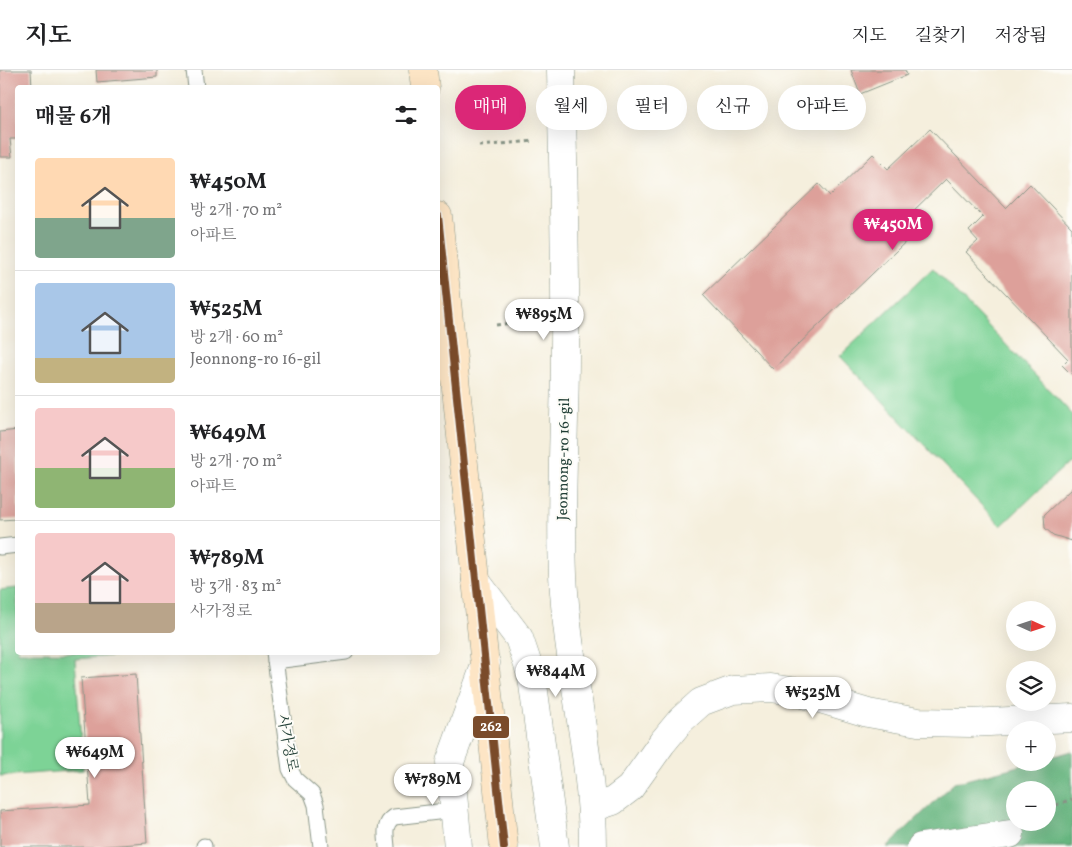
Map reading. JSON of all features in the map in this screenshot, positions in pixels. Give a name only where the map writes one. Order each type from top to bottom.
[{"type":"main road","points":[[423,70],[425,85]]},
{"type":"main road","points":[[440,259],[486,663],[504,847]]},
{"type":"street","name":"Jeonnong-ro 16-gil","points":[[561,70],[566,352],[562,479],[563,576],[592,808],[593,847]]},
{"type":"street","points":[[476,581],[519,638],[532,677],[555,847]]},
{"type":"street","points":[[458,847],[450,762],[486,663]]},
{"type":"street","points":[[592,808],[613,801],[630,788],[662,743],[681,720],[701,702],[733,690],[771,688],[797,692],[868,712],[918,722],[970,724],[1072,718]]},
{"type":"street","points":[[921,847],[1010,834]]},
{"type":"lane","points":[[194,70],[196,85]]},
{"type":"lane","points":[[0,547],[15,546]]},
{"type":"lane","name":"사가정로","points":[[303,655],[274,657],[290,769],[295,779],[312,794],[316,805],[321,847]]},
{"type":"lane","points":[[387,847],[386,826],[388,821],[394,817],[455,810]]},
{"type":"path","points":[[479,146],[538,141]]},
{"type":"path","points":[[496,325],[565,317]]},
{"type":"path","points":[[1056,805],[1072,799]]},
{"type":"green space","points":[[933,268],[1072,414],[1072,459],[1001,526],[840,356]]},
{"type":"green space","points":[[15,588],[15,655],[125,655],[75,659],[83,770],[0,776],[0,590]]},
{"type":"green space","points":[[1072,751],[1072,847],[887,847],[954,783],[1006,769],[1006,771],[1056,771],[1056,756]]},
{"type":"building","points":[[0,70],[31,70],[32,85],[15,85],[15,139],[10,139],[12,157],[0,157]]},
{"type":"building","points":[[96,70],[157,70],[157,77],[97,82]]},
{"type":"building","points":[[851,70],[905,70],[907,75],[866,92],[866,85],[857,85]]},
{"type":"building","points":[[930,129],[1006,208],[1030,184],[1072,228],[1072,375],[1062,365],[1068,359],[966,252],[978,241],[969,231],[983,217],[946,179],[908,216],[920,228],[773,369],[703,295],[819,184],[830,196],[873,154],[888,169]]},
{"type":"building","points":[[15,430],[15,519],[0,520],[0,432]]},
{"type":"building","points":[[1072,488],[1072,541],[1053,535],[1045,528],[1044,515]]},
{"type":"building","points":[[136,674],[147,843],[94,847],[0,847],[0,811],[90,805],[81,678]]},
{"type":"transit line","name":"262","points":[[440,235],[504,847]]}]
